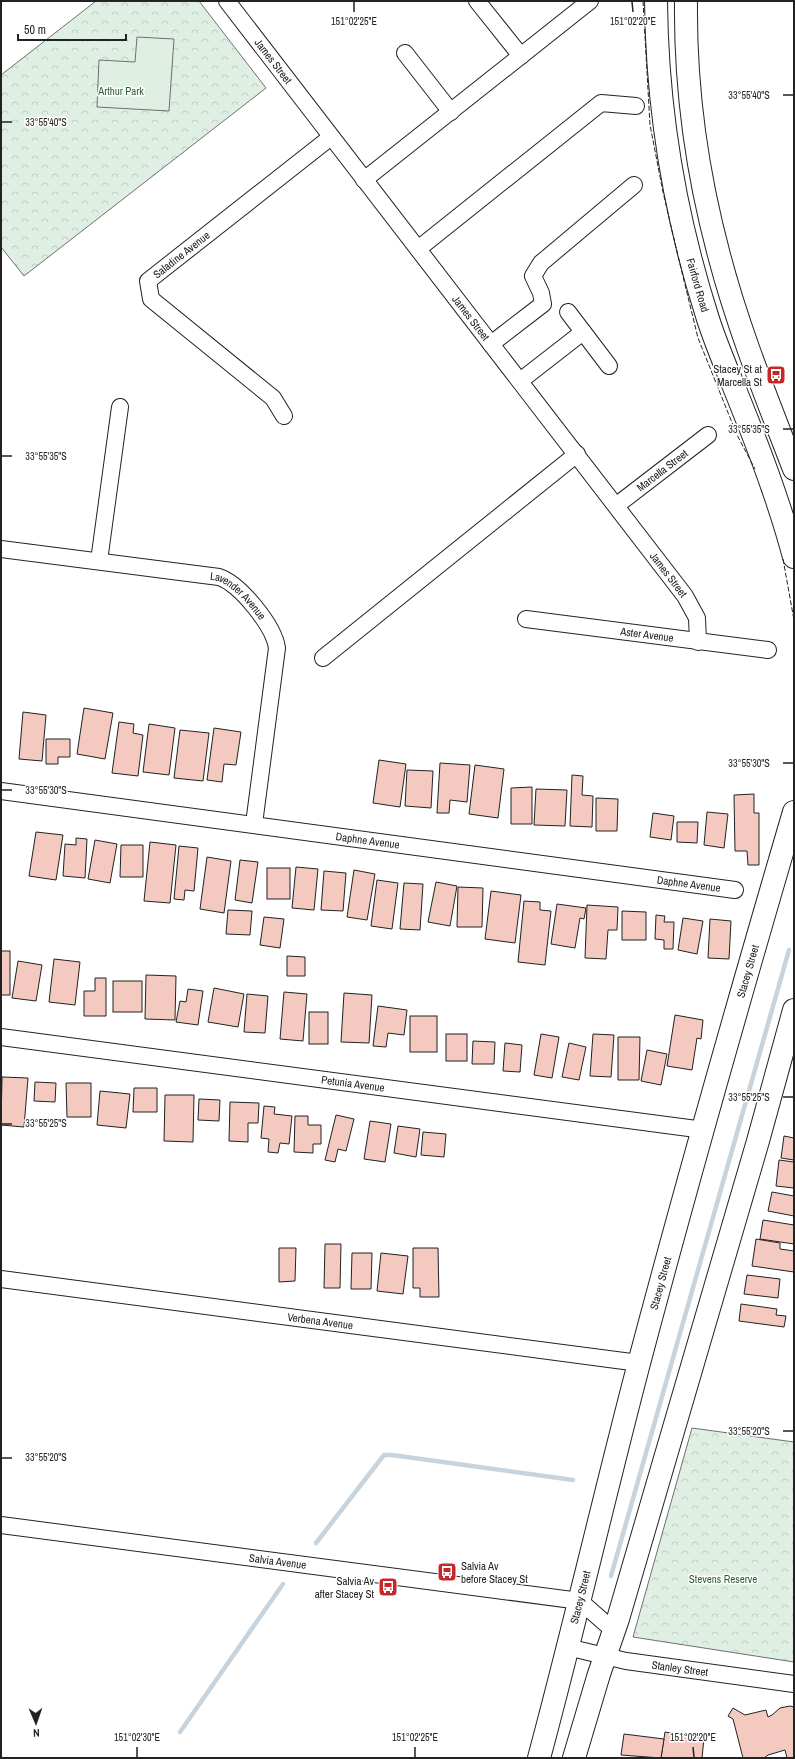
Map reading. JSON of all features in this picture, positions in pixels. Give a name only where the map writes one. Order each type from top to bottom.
[{"type":"highway","name":"Fairford Road","points":[[656,1],[664,128],[671,173],[682,224],[708,319],[762,457],[794,557]]},
{"type":"highway","points":[[686,1],[685,32],[689,82],[699,162],[708,212],[734,307],[794,469]]},
{"type":"highway","name":"Stacey Street","points":[[539,1758],[580,1601],[639,1363],[794,812]]},
{"type":"highway","points":[[574,1758],[614,1632],[758,1141],[794,1010]]},
{"type":"street","name":"James Street","points":[[227,1],[617,505],[694,610],[698,626],[698,642]]},
{"type":"street","points":[[477,1],[521,56]]},
{"type":"street","points":[[364,180],[589,1]]},
{"type":"street","points":[[405,53],[451,112]]},
{"type":"street","points":[[418,249],[601,103],[636,106]]},
{"type":"street","name":"Saladine Avenue","points":[[284,416],[273,398],[151,299],[148,281],[331,137]]},
{"type":"street","points":[[491,344],[543,304],[541,293],[533,276],[540,262],[634,185]]},
{"type":"street","points":[[568,312],[609,366]]},
{"type":"street","points":[[520,381],[583,332]]},
{"type":"street","points":[[99,561],[120,407]]},
{"type":"street","name":"Marcella Street","points":[[617,505],[708,435]]},
{"type":"street","points":[[323,658],[577,454]]},
{"type":"street","name":"Lavender Avenue","points":[[1,549],[219,577],[229,581],[244,594],[273,632],[277,643],[277,655],[254,824]]},
{"type":"street","name":"Aster Avenue","points":[[526,619],[768,650]]},
{"type":"street","name":"Daphne Avenue","points":[[1,791],[735,890]]},
{"type":"street","name":"Petunia Avenue","points":[[1,1037],[704,1130]]},
{"type":"street","name":"Verbena Avenue","points":[[1,1279],[639,1363]]},
{"type":"street","name":"Salvia Avenue","points":[[1,1525],[580,1601]]},
{"type":"street","points":[[580,1601],[614,1632]]},
{"type":"street","name":"Stanley Street","points":[[567,1647],[626,1661],[794,1684]]},
{"type":"green space","name":"Arthur Park","points":[[96,1],[199,1],[266,88],[24,276],[1,247],[1,75]]},
{"type":"green space","points":[[137,37],[174,39],[169,111],[97,107],[99,60],[135,62]]},
{"type":"green space","name":"Stevens Reserve","points":[[692,1428],[794,1442],[794,1662],[633,1637]]},
{"type":"building","points":[[84,708],[113,713],[105,759],[77,754]]},
{"type":"building","points":[[23,712],[46,715],[42,761],[19,759]]},
{"type":"building","points":[[119,722],[134,724],[133,733],[143,735],[138,776],[112,773]]},
{"type":"building","points":[[149,724],[175,728],[169,775],[143,772]]},
{"type":"building","points":[[214,728],[241,732],[236,765],[224,764],[222,782],[207,780]]},
{"type":"building","points":[[180,730],[209,733],[203,781],[174,778]]},
{"type":"building","points":[[46,739],[70,739],[70,757],[58,757],[58,764],[46,764]]},
{"type":"building","points":[[379,760],[406,764],[400,807],[373,803]]},
{"type":"building","points":[[440,763],[470,765],[467,802],[450,800],[449,813],[437,813]]},
{"type":"building","points":[[475,765],[504,769],[498,818],[469,814]]},
{"type":"building","points":[[407,770],[433,771],[431,808],[405,806]]},
{"type":"building","points":[[572,775],[583,776],[582,795],[593,796],[592,827],[570,826]]},
{"type":"building","points":[[532,787],[532,824],[511,824],[511,788]]},
{"type":"building","points":[[536,789],[567,790],[565,826],[534,825]]},
{"type":"building","points":[[754,794],[754,813],[759,813],[759,865],[748,865],[747,851],[735,851],[734,795]]},
{"type":"building","points":[[596,798],[618,799],[617,831],[596,831]]},
{"type":"building","points":[[707,812],[728,814],[724,848],[704,845]]},
{"type":"building","points":[[653,813],[674,816],[671,840],[650,837]]},
{"type":"building","points":[[677,822],[698,822],[697,843],[677,842]]},
{"type":"building","points":[[36,832],[63,835],[56,880],[29,876]]},
{"type":"building","points":[[76,838],[87,839],[85,878],[63,876],[65,844],[76,845]]},
{"type":"building","points":[[95,840],[117,844],[110,883],[88,879]]},
{"type":"building","points":[[150,842],[176,845],[170,903],[144,901]]},
{"type":"building","points":[[121,845],[143,845],[143,877],[120,877]]},
{"type":"building","points":[[179,846],[198,848],[194,891],[185,890],[184,900],[174,899]]},
{"type":"building","points":[[207,857],[231,861],[224,913],[200,909]]},
{"type":"building","points":[[240,860],[258,862],[252,903],[235,900]]},
{"type":"building","points":[[296,867],[318,869],[314,910],[292,908]]},
{"type":"building","points":[[267,868],[290,868],[290,899],[267,899]]},
{"type":"building","points":[[354,870],[375,874],[367,920],[347,917]]},
{"type":"building","points":[[324,871],[346,873],[343,911],[321,910]]},
{"type":"building","points":[[377,880],[398,883],[392,929],[371,926]]},
{"type":"building","points":[[436,882],[457,886],[450,926],[428,922]]},
{"type":"building","points":[[404,883],[423,884],[420,930],[400,929]]},
{"type":"building","points":[[458,887],[483,888],[482,927],[457,927]]},
{"type":"building","points":[[491,891],[521,895],[515,943],[485,939]]},
{"type":"building","points":[[524,901],[540,902],[540,910],[551,911],[545,965],[518,962]]},
{"type":"building","points":[[557,904],[586,908],[584,919],[580,918],[575,948],[551,944]]},
{"type":"building","points":[[587,905],[618,907],[617,930],[608,930],[606,959],[585,958]]},
{"type":"building","points":[[228,910],[252,911],[250,935],[226,934]]},
{"type":"building","points":[[622,911],[646,912],[646,940],[622,940]]},
{"type":"building","points":[[656,915],[665,916],[664,922],[674,922],[673,949],[664,949],[664,940],[655,939]]},
{"type":"building","points":[[264,917],[284,919],[280,948],[260,945]]},
{"type":"building","points":[[683,918],[703,921],[697,954],[678,950]]},
{"type":"building","points":[[710,919],[731,921],[729,959],[708,958]]},
{"type":"building","points":[[1,951],[10,951],[10,995],[1,995]]},
{"type":"building","points":[[287,956],[305,957],[305,976],[287,976]]},
{"type":"building","points":[[54,959],[80,962],[75,1005],[49,1002]]},
{"type":"building","points":[[18,961],[42,965],[36,1001],[12,998]]},
{"type":"building","points":[[146,975],[176,976],[175,1020],[145,1019]]},
{"type":"building","points":[[95,978],[106,978],[106,1016],[84,1016],[84,991],[95,991]]},
{"type":"building","points":[[113,981],[142,981],[142,1012],[113,1012]]},
{"type":"building","points":[[214,988],[244,994],[238,1027],[208,1022]]},
{"type":"building","points":[[188,989],[203,991],[198,1025],[176,1022],[180,1001],[186,1002]]},
{"type":"building","points":[[284,992],[307,994],[303,1041],[280,1039]]},
{"type":"building","points":[[344,993],[372,995],[369,1043],[341,1042]]},
{"type":"building","points":[[247,994],[268,996],[265,1033],[244,1032]]},
{"type":"building","points":[[378,1006],[407,1010],[404,1035],[388,1033],[386,1047],[373,1046]]},
{"type":"building","points":[[309,1012],[328,1012],[328,1044],[309,1044]]},
{"type":"building","points":[[675,1015],[703,1020],[701,1039],[697,1038],[692,1070],[667,1066]]},
{"type":"building","points":[[410,1016],[437,1016],[437,1052],[410,1052]]},
{"type":"building","points":[[446,1034],[467,1034],[467,1061],[446,1061]]},
{"type":"building","points":[[541,1034],[559,1037],[552,1078],[534,1075]]},
{"type":"building","points":[[593,1034],[614,1035],[611,1077],[590,1076]]},
{"type":"building","points":[[618,1037],[640,1037],[639,1080],[618,1080]]},
{"type":"building","points":[[473,1041],[495,1042],[494,1064],[472,1064]]},
{"type":"building","points":[[505,1043],[522,1045],[520,1072],[503,1071]]},
{"type":"building","points":[[569,1043],[586,1047],[579,1080],[562,1077]]},
{"type":"building","points":[[647,1050],[667,1054],[661,1085],[641,1081]]},
{"type":"building","points":[[2,1077],[28,1078],[24,1127],[1,1125]]},
{"type":"building","points":[[35,1082],[56,1083],[55,1102],[34,1101]]},
{"type":"building","points":[[66,1083],[91,1083],[91,1117],[67,1117]]},
{"type":"building","points":[[134,1088],[157,1088],[157,1112],[133,1112]]},
{"type":"building","points":[[100,1091],[130,1094],[126,1128],[97,1125]]},
{"type":"building","points":[[165,1095],[194,1095],[193,1142],[164,1141]]},
{"type":"building","points":[[199,1099],[220,1100],[219,1121],[198,1120]]},
{"type":"building","points":[[230,1102],[259,1103],[258,1123],[248,1123],[248,1142],[229,1141]]},
{"type":"building","points":[[264,1106],[275,1107],[274,1114],[292,1116],[289,1144],[280,1143],[278,1153],[268,1152],[269,1139],[261,1138]]},
{"type":"building","points":[[336,1115],[354,1119],[346,1151],[338,1149],[335,1162],[325,1160]]},
{"type":"building","points":[[295,1116],[308,1116],[308,1125],[321,1125],[321,1144],[313,1144],[313,1153],[294,1152]]},
{"type":"building","points":[[370,1121],[391,1124],[385,1162],[364,1159]]},
{"type":"building","points":[[398,1126],[420,1129],[416,1157],[394,1153]]},
{"type":"building","points":[[423,1132],[446,1134],[444,1157],[421,1155]]},
{"type":"building","points":[[784,1136],[794,1138],[794,1160],[781,1158]]},
{"type":"building","points":[[779,1160],[794,1162],[794,1188],[776,1186]]},
{"type":"building","points":[[772,1192],[794,1196],[794,1216],[768,1211]]},
{"type":"building","points":[[763,1220],[794,1225],[794,1244],[760,1239]]},
{"type":"building","points":[[756,1239],[780,1243],[780,1249],[794,1251],[794,1272],[752,1266]]},
{"type":"building","points":[[325,1244],[341,1244],[340,1288],[324,1288]]},
{"type":"building","points":[[279,1248],[296,1248],[295,1281],[279,1282]]},
{"type":"building","points":[[413,1248],[438,1248],[439,1297],[420,1297],[420,1288],[413,1288]]},
{"type":"building","points":[[352,1253],[372,1253],[371,1289],[351,1289]]},
{"type":"building","points":[[381,1253],[408,1256],[403,1294],[377,1291]]},
{"type":"building","points":[[747,1275],[780,1279],[778,1298],[744,1294]]},
{"type":"building","points":[[741,1304],[777,1309],[776,1315],[786,1316],[784,1327],[739,1321]]},
{"type":"building","points":[[790,1706],[794,1707],[794,1758],[787,1758],[785,1750],[768,1755],[764,1758],[743,1758],[733,1719],[728,1716],[733,1708],[745,1715],[766,1710],[768,1717],[780,1708]]},
{"type":"building","points":[[665,1732],[704,1738],[702,1758],[661,1758]]},
{"type":"building","points":[[624,1734],[664,1739],[661,1758],[621,1755]]},
{"type":"waterway","points":[[611,1576],[789,950]]},
{"type":"waterway","points":[[316,1543],[384,1455],[573,1480]]},
{"type":"waterway","points":[[180,1732],[283,1584]]},
{"type":"fence","points":[[643,1],[650,125],[663,192],[679,260],[698,338],[737,435],[755,469]]},
{"type":"fence","points":[[783,559],[794,620]]},
{"type":"place","name":"Stacey St at Marcella St","points":[[776,375]]},
{"type":"place","name":"Salvia Av before Stacey St","points":[[447,1572]]},
{"type":"place","name":"Salvia Av after Stacey St","points":[[388,1587]]}]
